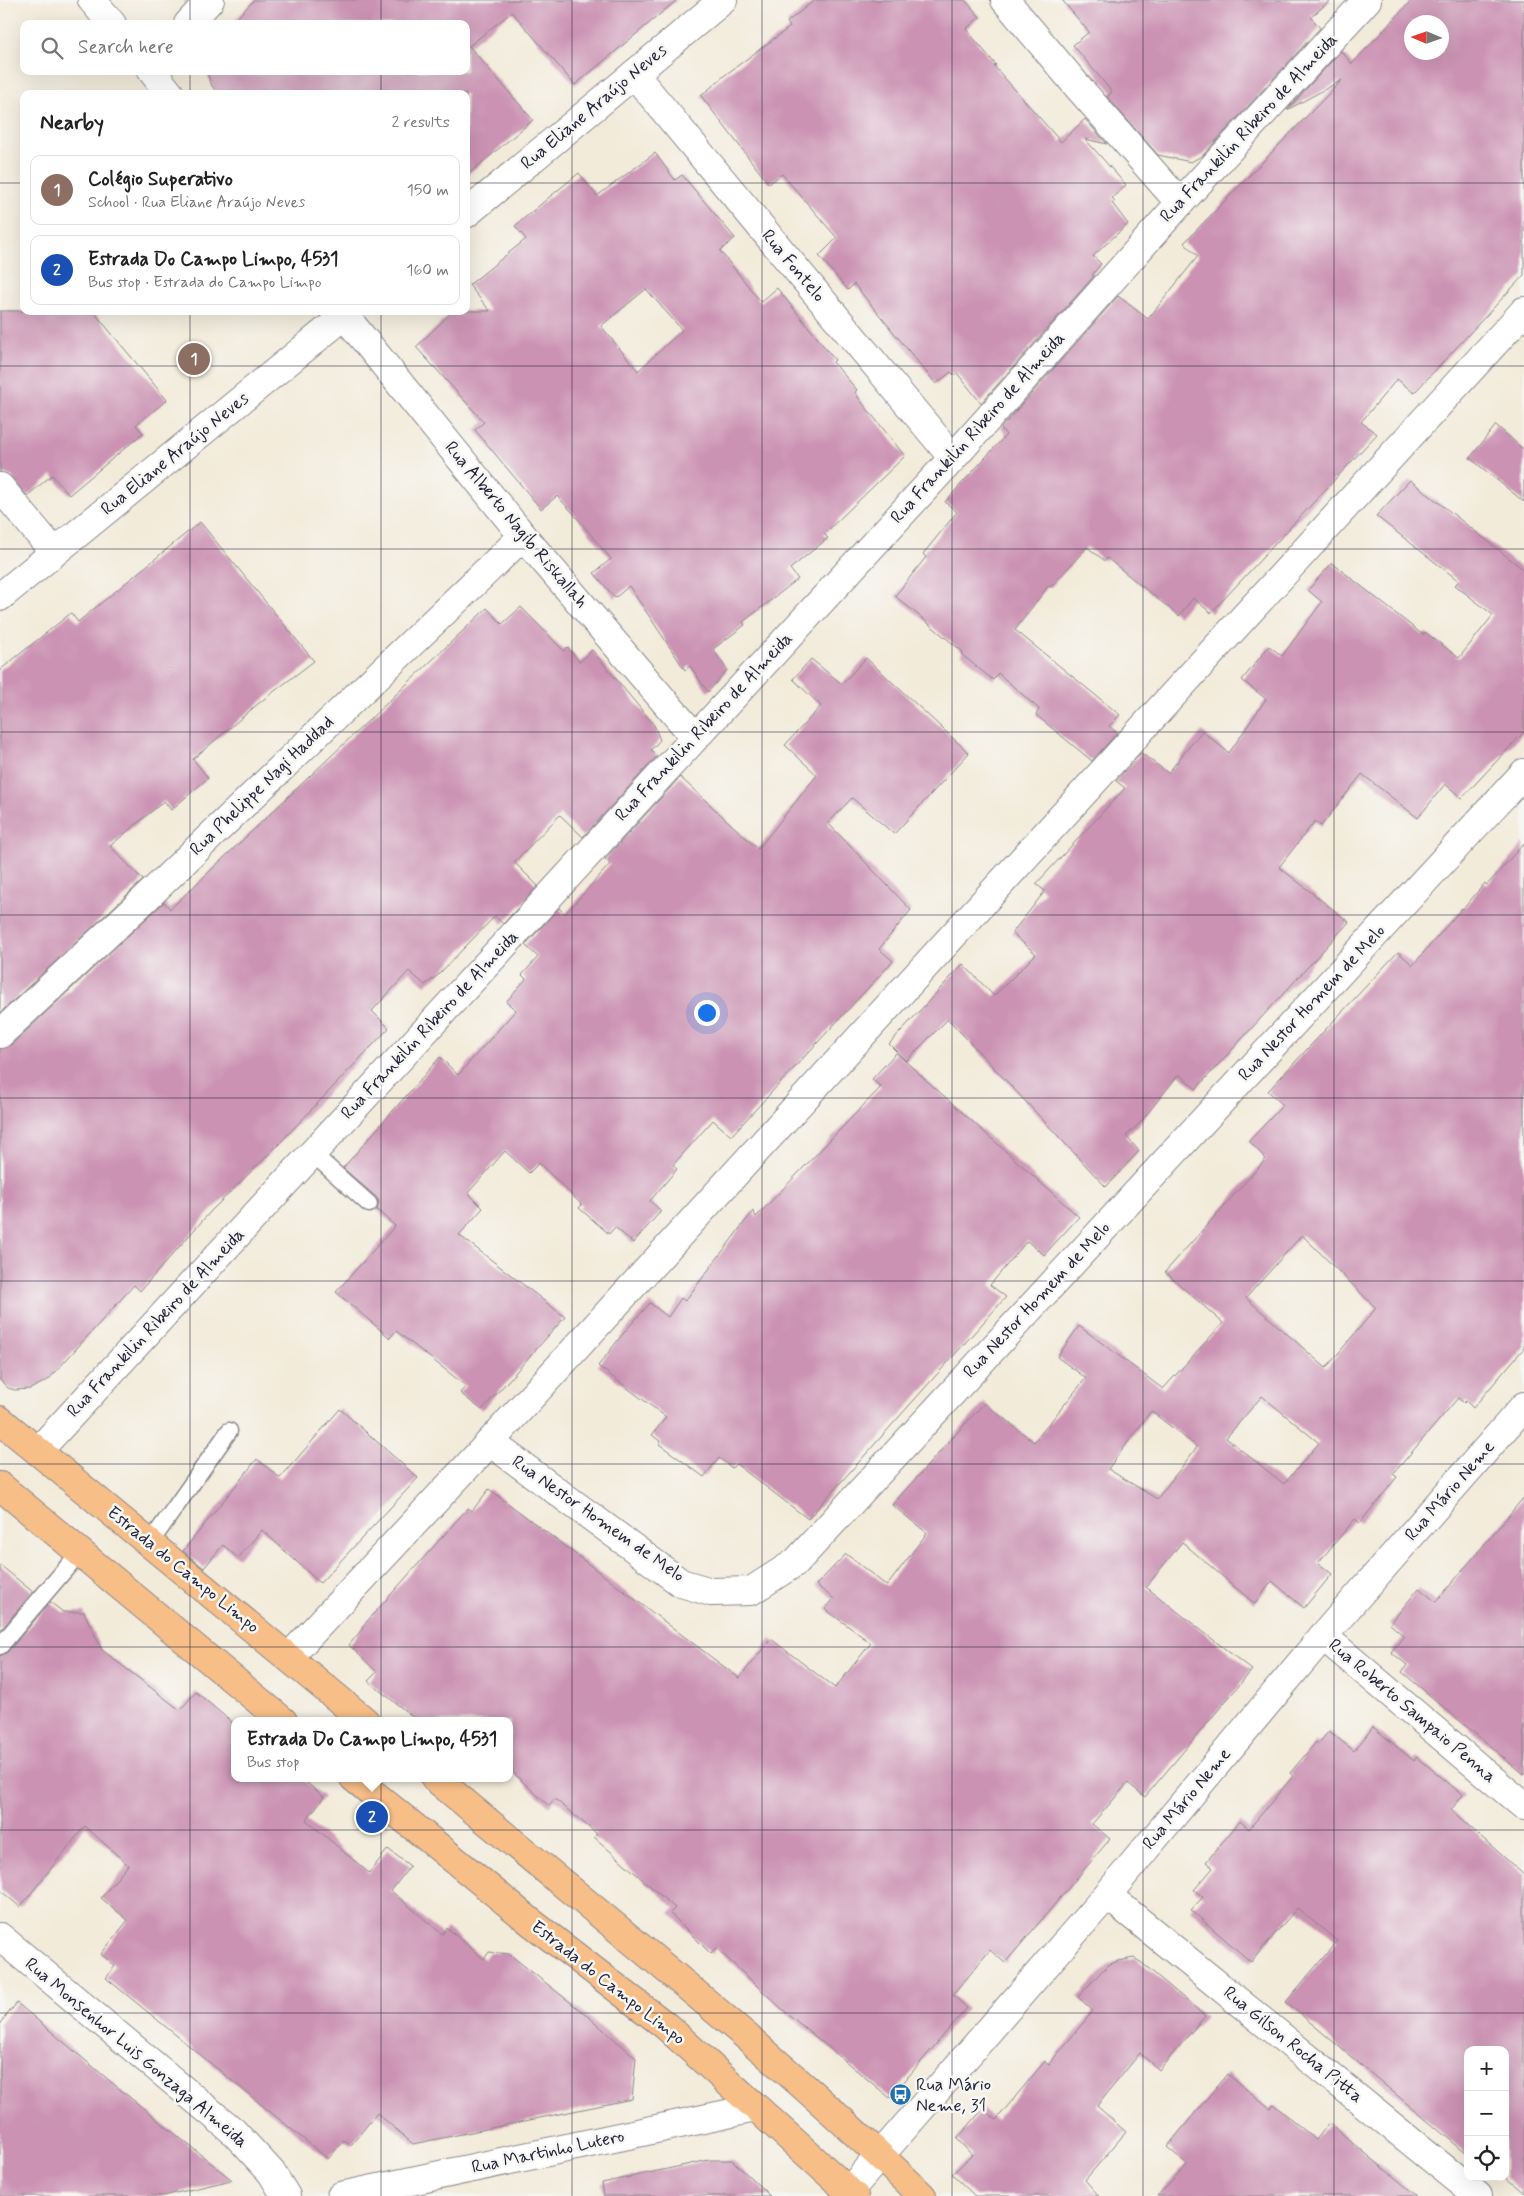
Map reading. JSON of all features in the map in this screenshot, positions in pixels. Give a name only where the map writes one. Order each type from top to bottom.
[{"type":"main road","name":"Estrada do Campo Limpo","points":[[0,1420],[361,1717]]},
{"type":"main road","points":[[0,1486],[278,1717]]},
{"type":"main road","name":"Estrada do Campo Limpo","points":[[359,1782],[532,1923],[666,2026],[851,2193]]},
{"type":"main road","points":[[440,1782],[701,1997],[880,2156],[922,2196]]},
{"type":"street","points":[[92,0],[109,20]]},
{"type":"street","points":[[192,20],[210,0]]},
{"type":"street","name":"Rua Eliane Araújo Neves","points":[[470,211],[723,0]]},
{"type":"street","points":[[1004,0],[1180,203]]},
{"type":"street","name":"Rua Frankilin Ribeiro de Almeida","points":[[38,1451],[953,458],[1180,203],[1367,0]]},
{"type":"street","name":"Rua Fontelo","points":[[634,74],[953,458]]},
{"type":"street","points":[[155,75],[167,90]]},
{"type":"street","points":[[289,1657],[490,1442],[1524,311]]},
{"type":"street","name":"Rua Eliane Araújo Neves","points":[[0,597],[343,315]]},
{"type":"street","name":"Rua Alberto Nagib Riskallah","points":[[347,315],[523,536],[695,736]]},
{"type":"street","points":[[0,487],[54,552]]},
{"type":"street","name":"Rua Phelippe Nagi Haddad","points":[[0,1034],[145,899],[523,536]]},
{"type":"street","name":"Rua Nestor Homem de Melo","points":[[490,1442],[681,1583],[711,1592],[751,1591],[796,1562],[1524,773]]},
{"type":"street","name":"Rua Mário Neme","points":[[851,2193],[880,2156],[1107,1895],[1323,1636],[1524,1406]]},
{"type":"street","name":"Rua Roberto Sampaio Penna","points":[[1323,1636],[1524,1806]]},
{"type":"street","name":"Rua Gilson Rocha Pitta","points":[[1107,1895],[1478,2196]]},
{"type":"street","name":"Rua Monsenhor Luis Gonzaga Almeida","points":[[0,1937],[233,2131],[271,2172],[286,2196]]},
{"type":"street","name":"Rua Martinho Lutero","points":[[341,2196],[755,2108]]},
{"type":"lane","points":[[312,1153],[369,1204]]},
{"type":"lane","points":[[150,1543],[229,1431]]},
{"type":"lane","points":[[0,1646],[80,1552]]},
{"type":"building","points":[[254,0],[677,0],[575,85],[512,12],[470,45],[470,20],[235,20]]},
{"type":"building","points":[[815,0],[965,0],[980,17],[966,29],[996,65],[994,66],[1061,142],[1085,119],[1107,144],[1085,139],[1126,185],[1112,198],[1115,201],[1112,203],[1128,224],[1093,256],[1101,264],[1092,275],[1094,276],[981,403],[957,373],[954,375],[951,372],[936,384],[854,284],[848,290],[819,256],[837,238],[782,174],[769,184],[701,96],[725,75],[790,27],[787,22]]},
{"type":"building","points":[[1062,0],[1331,0],[1311,17],[1320,28],[1203,155],[1191,162],[1158,155],[1107,97],[1112,92],[1073,45],[1089,32]]},
{"type":"building","points":[[1412,0],[1524,0],[1524,275],[1414,393],[1397,379],[1361,422],[1377,434],[1211,613],[1193,598],[1179,616],[1107,558],[1105,561],[1087,547],[1051,587],[1048,586],[1015,630],[1120,715],[1109,726],[1117,733],[1092,761],[1036,715],[1039,709],[998,673],[993,680],[961,654],[963,652],[895,596],[926,557],[923,554],[957,512],[945,502],[1006,435],[1001,428],[1118,296],[1148,319],[1198,256],[1184,243],[1342,80],[1287,110],[1341,51],[1352,64]]},
{"type":"building","points":[[470,47],[533,120],[470,173],[470,90],[216,90],[208,75],[470,75]]},
{"type":"building","points":[[655,153],[675,180],[682,175],[735,238],[720,251],[761,302],[777,288],[835,360],[833,362],[857,390],[855,392],[860,400],[905,456],[824,534],[828,538],[790,569],[798,579],[743,622],[745,625],[713,649],[727,670],[708,692],[690,666],[685,670],[629,586],[615,598],[594,573],[611,559],[573,513],[557,496],[541,509],[475,430],[484,422],[416,347],[449,315],[470,315],[470,311],[490,311],[470,284],[526,239],[515,226],[579,173],[597,196]],"holes":[[[646,289],[682,330],[638,371],[601,326]]]},
{"type":"building","points":[[0,311],[20,311],[20,315],[96,315],[167,400],[136,425],[143,433],[69,495],[52,475],[27,496],[12,477],[0,472]]},
{"type":"building","points":[[1496,425],[1524,450],[1524,502],[1470,458]]},
{"type":"building","points":[[1410,480],[1524,570],[1524,732],[1462,798],[1445,784],[1418,818],[1362,774],[1321,826],[1315,821],[1279,867],[1349,922],[1196,1089],[1179,1074],[1139,1124],[1126,1136],[1139,1151],[1106,1187],[948,1019],[906,1061],[889,1044],[963,964],[994,996],[1036,954],[1012,933],[1045,891],[1036,884],[1125,788],[1116,781],[1141,753],[1168,773],[1202,731],[1229,753],[1266,699],[1242,680],[1269,646],[1282,656],[1322,602],[1308,590],[1332,563],[1423,635],[1425,632],[1459,658],[1493,615],[1455,585],[1459,581],[1376,516]]},
{"type":"building","points":[[200,522],[314,661],[259,703],[193,759],[208,778],[171,810],[164,801],[110,846],[143,880],[0,1013],[0,670],[71,613],[78,622]]},
{"type":"building","points":[[521,607],[564,651],[567,647],[580,662],[592,650],[654,725],[660,740],[651,750],[657,756],[583,837],[560,815],[514,862],[538,886],[503,924],[495,916],[437,976],[425,985],[409,971],[372,1011],[389,1028],[277,1146],[211,1211],[140,1291],[134,1285],[48,1380],[30,1389],[15,1390],[8,1388],[0,1380],[0,1049],[11,1045],[164,902],[170,909],[487,608],[502,624]]},
{"type":"building","points":[[866,658],[969,753],[894,834],[852,798],[828,823],[911,910],[879,949],[893,961],[731,1136],[713,1120],[673,1165],[677,1169],[650,1201],[661,1211],[633,1243],[615,1227],[609,1234],[579,1208],[582,1205],[539,1163],[529,1173],[505,1151],[468,1193],[483,1208],[459,1235],[565,1317],[482,1410],[460,1393],[466,1386],[396,1331],[390,1338],[336,1292],[395,1226],[377,1210],[379,1201],[376,1197],[343,1168],[440,1057],[458,1075],[516,1010],[506,1002],[526,979],[522,975],[538,957],[525,945],[559,908],[565,914],[610,864],[605,859],[680,777],[758,849],[817,775],[785,745],[821,706],[793,679],[811,659],[842,684]]},
{"type":"building","points":[[1524,843],[1524,1348],[1473,1408],[1466,1401],[1464,1403],[1458,1398],[1393,1474],[1397,1477],[1360,1523],[1355,1519],[1318,1563],[1332,1574],[1304,1608],[1272,1581],[1255,1604],[1182,1542],[1146,1587],[1252,1670],[1145,1797],[1128,1783],[1092,1824],[1110,1839],[1005,1963],[990,1950],[953,1995],[967,2008],[890,2098],[782,2009],[716,1948],[711,1954],[670,1913],[675,1908],[594,1837],[597,1834],[555,1799],[549,1806],[513,1773],[513,1717],[413,1717],[368,1681],[377,1672],[349,1645],[362,1627],[468,1508],[472,1511],[489,1489],[739,1678],[771,1639],[835,1688],[871,1643],[825,1609],[834,1599],[816,1585],[846,1554],[887,1586],[927,1533],[892,1505],[984,1403],[1034,1442],[1086,1378],[1057,1357],[1079,1326],[1163,1389],[1223,1323],[1165,1272],[1266,1159],[1249,1141],[1283,1105],[1268,1091],[1398,952],[1413,965],[1485,883],[1487,885]],"holes":[[[1302,1235],[1376,1308],[1326,1368],[1246,1298]],[[1262,1396],[1319,1443],[1284,1484],[1226,1438]],[[1151,1411],[1197,1447],[1157,1499],[1108,1469]]]},
{"type":"building","points":[[896,1053],[1079,1217],[1044,1255],[1027,1241],[990,1285],[1006,1297],[808,1519],[736,1464],[732,1468],[719,1458],[704,1477],[659,1444],[661,1442],[652,1435],[666,1417],[598,1366],[650,1303],[668,1317],[681,1298],[685,1301],[753,1211],[756,1217],[881,1087],[872,1079]]},
{"type":"building","points":[[340,1409],[418,1478],[320,1583],[262,1530],[238,1558],[223,1545],[204,1568],[183,1551],[257,1459],[280,1478]]},
{"type":"building","points":[[1524,1497],[1524,1775],[1402,1672],[1407,1665],[1391,1652],[1404,1636],[1390,1624],[1419,1588],[1436,1602]]},
{"type":"building","points":[[0,1565],[33,1592],[0,1631]]},
{"type":"building","points":[[50,1602],[63,1612],[84,1612],[102,1650],[180,1710],[196,1692],[231,1721],[231,1782],[306,1782],[324,1797],[306,1820],[369,1873],[388,1849],[410,1866],[391,1891],[442,1934],[447,1928],[484,1959],[489,1952],[509,1954],[589,2017],[636,2058],[632,2099],[413,2144],[377,2113],[351,2145],[344,2140],[328,2159],[106,1978],[115,1966],[101,1954],[128,1920],[101,1898],[128,1865],[85,1826],[20,1907],[0,1890],[0,1656],[8,1652]]},
{"type":"building","points":[[1373,1727],[1414,1761],[1417,1757],[1463,1795],[1451,1810],[1524,1875],[1524,2193],[1509,2180],[1509,2046],[1464,2046],[1464,2152],[1286,2002],[1337,1941],[1297,1908],[1251,1962],[1191,1910],[1203,1897],[1194,1890],[1213,1868],[1206,1862],[1240,1821],[1249,1829],[1293,1776],[1290,1773],[1316,1742],[1318,1744],[1329,1731],[1354,1751]]},
{"type":"building","points":[[1134,1958],[1205,2016],[1159,2070],[1140,2053],[1097,2106],[1126,2132],[1085,2180],[1099,2196],[975,2196],[952,2174],[972,2155],[957,2139],[983,2109],[996,2120],[1045,2061],[1049,2064],[1093,2011],[1078,1997],[1110,1964]]},
{"type":"building","points":[[17,2003],[232,2180],[163,2196],[0,2196],[0,2023]]},
{"type":"building","points":[[1227,2074],[1270,2108],[1273,2104],[1316,2140],[1329,2123],[1417,2196],[1157,2196],[1187,2164],[1167,2147]]},
{"type":"building","points":[[709,2160],[732,2160],[770,2196],[604,2196],[602,2183]]},
{"type":"place","name":"Colégio Superativo","points":[[194,359]]},
{"type":"place","name":"Estrada Do Campo Limpo, 4531","points":[[372,1817]]},
{"type":"place","name":"Rua Mário Neme, 31","points":[[900,2095]]}]
